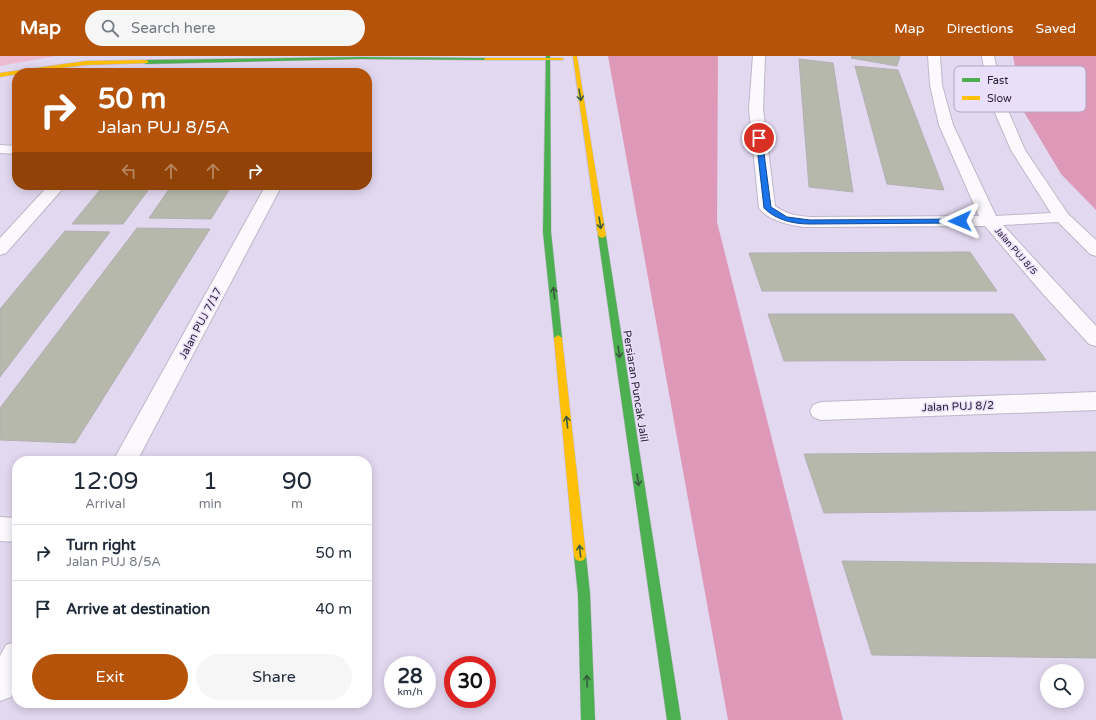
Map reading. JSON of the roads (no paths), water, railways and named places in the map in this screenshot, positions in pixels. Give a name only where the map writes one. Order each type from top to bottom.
[{"type":"main road","points":[[548,57],[547,232],[584,594],[588,720]]},
{"type":"main road","points":[[46,68],[86,62],[360,58],[575,58]]},
{"type":"main road","name":"Persiaran Puncak Jalil","points":[[575,58],[674,720]]},
{"type":"main road","points":[[0,75],[12,73]]},
{"type":"street","points":[[759,56],[756,110],[767,208],[774,214],[797,222],[990,221],[1062,216]]},
{"type":"street","name":"Jalan PUJ 8/5","points":[[934,56],[936,85],[946,125],[990,221],[1050,290],[1096,339]]},
{"type":"street","points":[[988,56],[990,66]]},
{"type":"street","points":[[1002,112],[1018,150],[1062,216],[1096,250]]},
{"type":"street","points":[[0,149],[12,150]]},
{"type":"street","points":[[0,249],[53,190]]},
{"type":"street","name":"Jalan PUJ 7/17","points":[[128,456],[271,190]]},
{"type":"street","name":"Jalan PUJ 8/2","points":[[821,412],[1096,401]]},
{"type":"street","points":[[0,529],[12,530]]},
{"type":"street","points":[[0,686],[12,665]]}]
